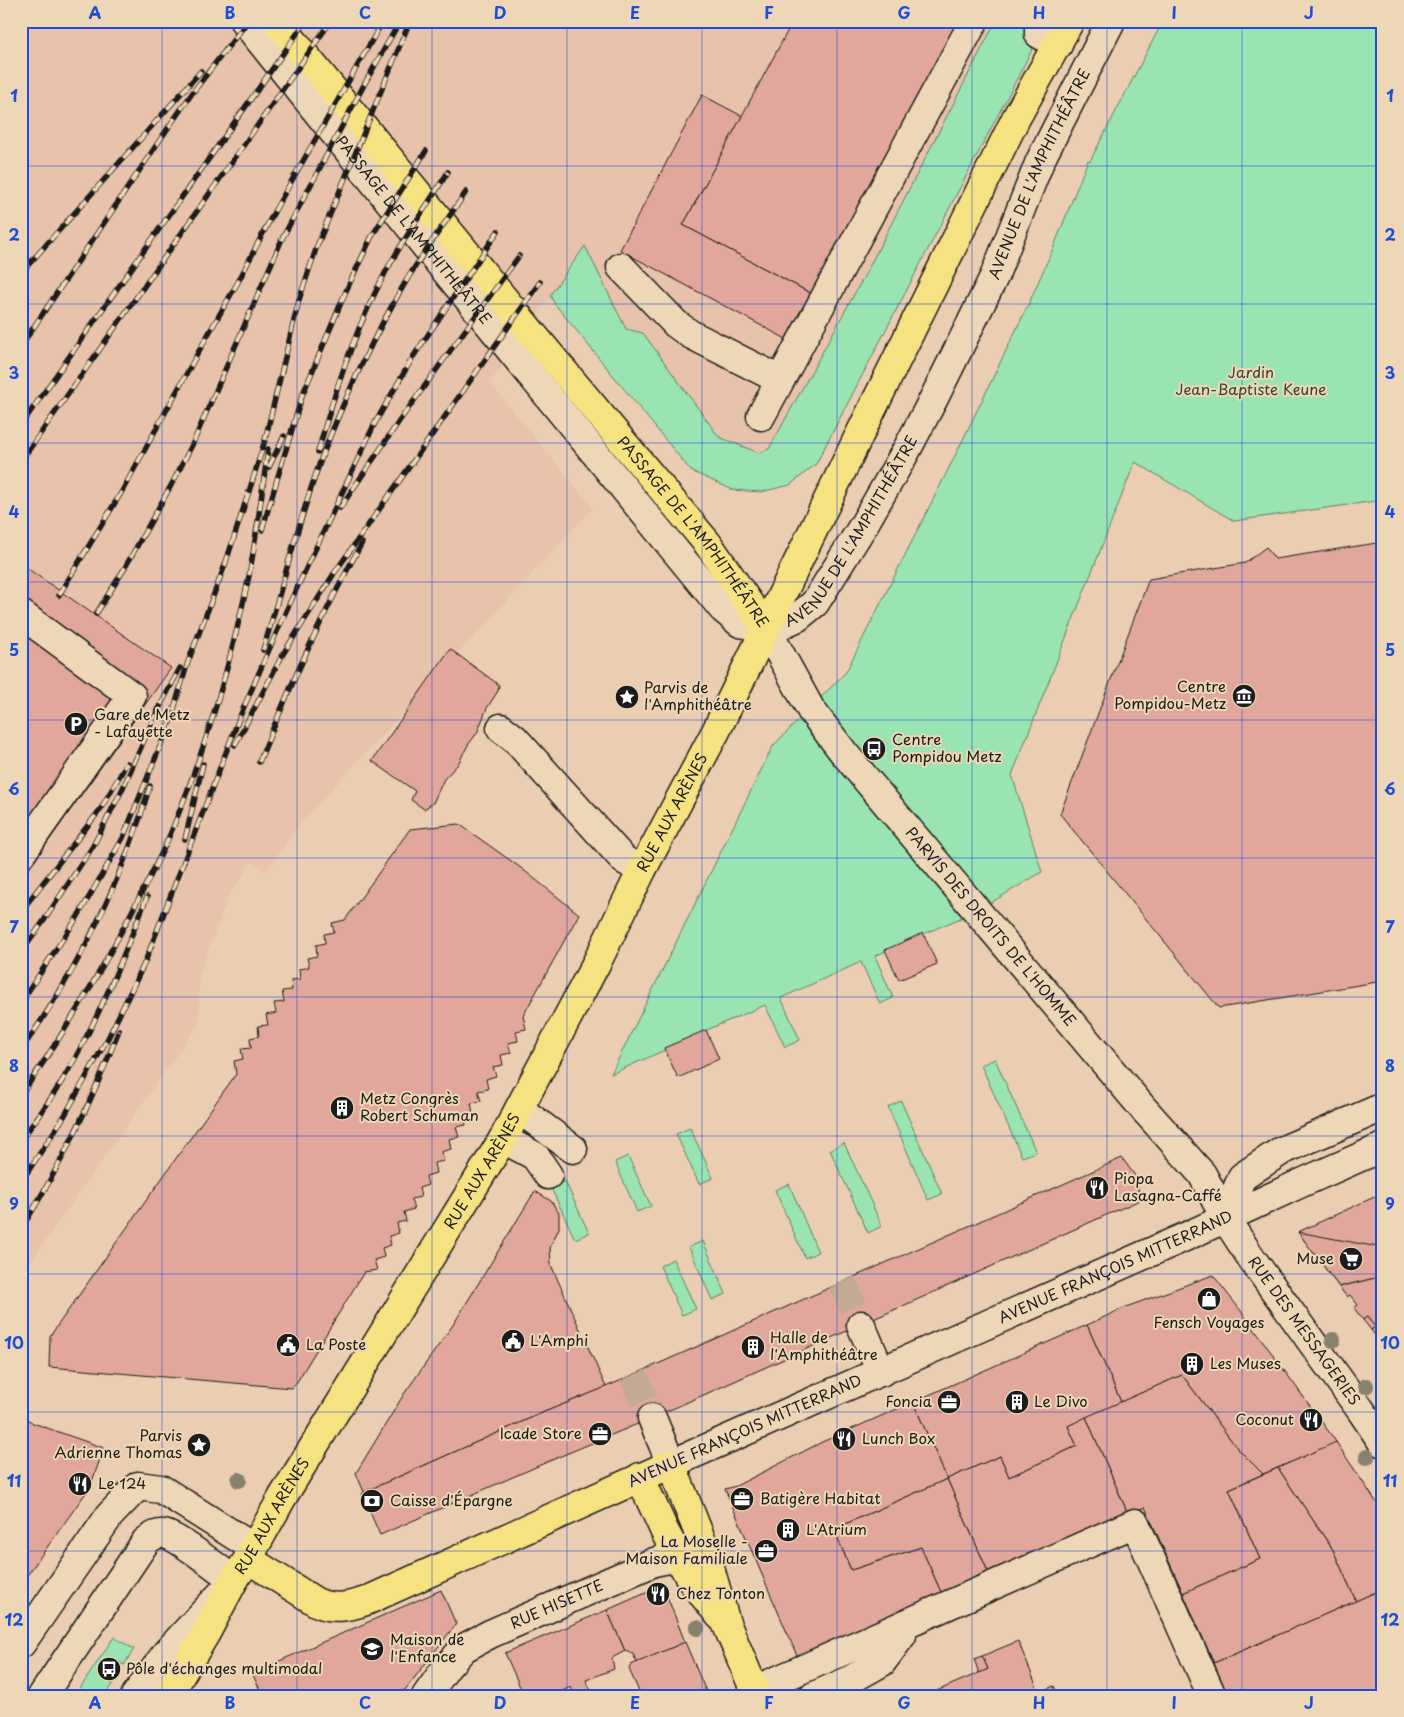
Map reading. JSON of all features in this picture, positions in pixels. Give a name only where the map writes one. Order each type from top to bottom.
[{"type":"main road","name":"PASSAGE DE L'AMPHITHÉÂTRE","points":[[277,21],[530,332],[708,544],[766,628]]},
{"type":"main road","name":"AVENUE DE L'AMPHITHÉÂTRE","points":[[766,628],[1016,118],[1070,21]]},
{"type":"main road","name":"RUE AUX ARÈNES","points":[[168,1696],[282,1498],[503,1139],[716,731],[766,628]]},
{"type":"main road","name":"AVENUE FRANÇOIS MITTERRAND","points":[[245,1563],[326,1607],[340,1608],[352,1606],[672,1464]]},
{"type":"main road","points":[[672,1464],[695,1520],[710,1564],[726,1623],[756,1693]]},
{"type":"main road","points":[[640,1477],[691,1580],[726,1623]]},
{"type":"street","name":"PASSAGE DE L'AMPHITHÉÂTRE","points":[[244,21],[450,277],[723,609],[740,622],[766,628]]},
{"type":"street","points":[[761,416],[974,21]]},
{"type":"street","points":[[1039,21],[1039,34],[1058,45]]},
{"type":"street","name":"AVENUE DE L'AMPHITHÉÂTRE","points":[[766,628],[778,626],[798,617],[815,603],[863,526],[906,451],[994,277],[1040,161],[1111,21]]},
{"type":"street","points":[[620,267],[676,324],[690,334],[780,380]]},
{"type":"street","points":[[21,614],[132,696],[21,854]]},
{"type":"street","name":"PARVIS DES DROITS DE L'HOMME","points":[[766,628],[811,710],[844,754],[1142,1107],[1202,1174],[1224,1218]]},
{"type":"street","points":[[501,728],[515,739],[624,860],[642,870]]},
{"type":"street","points":[[1224,1218],[1242,1177],[1281,1151],[1383,1107]]},
{"type":"street","points":[[519,1108],[573,1149]]},
{"type":"street","points":[[503,1139],[535,1156],[548,1175]]},
{"type":"street","name":"AVENUE FRANÇOIS MITTERRAND","points":[[672,1464],[1383,1147]]},
{"type":"street","name":"RUE DES MESSAGERIES","points":[[1224,1218],[1383,1443]]},
{"type":"street","points":[[861,1324],[881,1372]]},
{"type":"street","points":[[652,1418],[672,1464]]},
{"type":"street","points":[[21,1644],[110,1515],[138,1486],[161,1489],[245,1563]]},
{"type":"street","points":[[756,1693],[1135,1523],[1200,1695]]},
{"type":"street","points":[[42,1696],[137,1552],[146,1541],[155,1535],[164,1534],[245,1563]]},
{"type":"street","name":"RUE HISETTE","points":[[426,1696],[446,1668],[464,1648],[490,1634],[654,1562],[678,1557],[710,1564]]},
{"type":"street","points":[[135,1696],[167,1652],[245,1563]]},
{"type":"street","points":[[814,1696],[850,1680],[882,1662],[902,1635]]},
{"type":"shaded area","points":[[21,21],[996,21],[867,271],[769,449],[759,453],[719,437],[643,333],[626,329],[585,247],[490,383],[593,508],[305,818],[266,871],[252,861],[227,899],[199,975],[199,1023],[21,1275],[21,880],[171,669],[21,563]]},
{"type":"green space","points":[[996,21],[1047,21],[816,464],[790,485],[761,492],[733,490],[691,471],[554,303],[550,295],[585,246],[626,329],[643,333],[719,437],[759,453],[769,449],[867,271]]},
{"type":"green space","name":"Jardin Jean-Baptiste Keune","points":[[1163,21],[1383,21],[1383,500],[1234,521],[1135,462],[1012,775],[1042,872],[977,911],[875,956],[893,998],[880,1004],[861,962],[781,998],[800,1040],[785,1047],[765,1005],[665,1048],[665,1050],[611,1074],[773,746],[846,672],[956,454],[1029,303],[1055,244],[1088,160],[1090,161]]},
{"type":"green space","points":[[995,1059],[1036,1152],[1022,1157],[981,1065]]},
{"type":"green space","points":[[901,1101],[942,1194],[928,1200],[888,1107]]},
{"type":"green space","points":[[690,1128],[713,1178],[699,1184],[676,1134]]},
{"type":"green space","points":[[844,1143],[882,1226],[868,1233],[830,1150]]},
{"type":"green space","points":[[628,1156],[651,1206],[637,1212],[615,1162]]},
{"type":"green space","points":[[565,1181],[589,1233],[575,1239],[551,1188]]},
{"type":"green space","points":[[789,1184],[818,1252],[805,1258],[775,1190]]},
{"type":"green space","points":[[703,1241],[726,1294],[712,1300],[689,1247]]},
{"type":"green space","points":[[673,1259],[696,1309],[682,1315],[660,1266]]},
{"type":"green space","points":[[114,1637],[134,1649],[124,1665],[109,1658],[100,1673],[114,1682],[104,1696],[75,1696]]},
{"type":"building","points":[[793,21],[959,21],[812,294],[683,225]]},
{"type":"building","points":[[702,95],[742,116],[683,225],[812,294],[788,340],[620,250]]},
{"type":"building","name":"Centre Pompidou-Metz","points":[[1383,542],[1383,981],[1219,1008],[1060,814],[1149,579],[1245,563],[1266,547],[1275,559]]},
{"type":"building","name":"Gare de Metz - Lafayette","points":[[21,564],[171,668],[21,880]]},
{"type":"building","points":[[450,649],[499,685],[498,691],[487,708],[477,733],[458,764],[444,779],[433,803],[424,809],[411,800],[415,791],[372,761]]},
{"type":"building","name":"Metz Congrès Robert Schuman","points":[[459,824],[521,868],[579,914],[523,1016],[526,1029],[516,1031],[518,1041],[508,1043],[511,1053],[501,1055],[503,1065],[493,1067],[496,1076],[486,1079],[488,1089],[478,1091],[481,1101],[471,1103],[473,1113],[464,1115],[466,1125],[456,1127],[459,1137],[449,1139],[451,1149],[441,1152],[444,1161],[434,1163],[436,1173],[426,1176],[428,1185],[419,1188],[421,1197],[411,1199],[414,1209],[404,1212],[406,1221],[397,1223],[399,1233],[389,1236],[391,1245],[382,1248],[384,1257],[374,1260],[377,1270],[364,1272],[295,1385],[292,1388],[49,1367],[50,1336],[236,1074],[234,1061],[243,1059],[241,1049],[251,1048],[250,1038],[259,1036],[258,1026],[268,1025],[266,1015],[276,1013],[274,1003],[284,1002],[282,991],[292,990],[291,980],[300,979],[299,969],[309,967],[307,958],[317,956],[316,945],[325,943],[324,934],[334,932],[332,923],[345,920],[410,829]]},
{"type":"building","points":[[923,933],[937,964],[899,980],[885,950]]},
{"type":"building","points":[[706,1030],[719,1059],[678,1078],[664,1048]]},
{"type":"building","name":"Halle de l'Amphithéâtre","points":[[1122,1158],[1136,1177],[1140,1200],[652,1418],[380,1535],[362,1494],[364,1492]]},
{"type":"building","name":"L'Amphi","points":[[535,1191],[551,1201],[559,1213],[559,1228],[550,1248],[551,1265],[606,1387],[544,1412],[364,1492],[356,1473],[404,1394],[453,1325]]},
{"type":"building","name":"Muse","points":[[1383,1193],[1383,1268],[1339,1287],[1298,1232]]},
{"type":"building","points":[[1298,1232],[1383,1248],[1383,1276],[1339,1287]]},
{"type":"building","name":"Les Muses","points":[[1213,1275],[1337,1443],[1263,1474],[1237,1448],[1182,1375],[1121,1402],[1087,1325],[1126,1307]]},
{"type":"building","points":[[1383,1276],[1383,1346],[1371,1330],[1375,1327],[1367,1317],[1363,1320],[1354,1308],[1358,1305],[1350,1295],[1347,1297],[1339,1287]]},
{"type":"building","points":[[1367,1317],[1375,1327],[1371,1330],[1363,1320]]},
{"type":"building","name":"Le Divo","points":[[1087,1325],[1121,1402],[1068,1426],[1077,1446],[1009,1477],[1000,1456],[947,1479],[913,1402]]},
{"type":"building","points":[[1182,1375],[1237,1448],[1263,1474],[1229,1489],[1260,1559],[1183,1593],[1145,1507],[1128,1514],[1086,1417]]},
{"type":"building","name":"L'Atrium","points":[[913,1402],[947,1479],[834,1529],[851,1570],[921,1547],[942,1594],[798,1658],[725,1489],[736,1486],[822,1442]]},
{"type":"building","points":[[21,1415],[33,1423],[104,1448],[90,1487],[21,1584]]},
{"type":"building","points":[[1086,1417],[1128,1514],[989,1574],[947,1479],[1000,1456],[1009,1477],[1077,1446],[1068,1426]]},
{"type":"building","points":[[1336,1442],[1383,1512],[1383,1589],[1356,1601],[1333,1550],[1278,1468]]},
{"type":"building","points":[[1278,1468],[1333,1550],[1356,1601],[1214,1663],[1183,1593],[1260,1559],[1229,1489]]},
{"type":"building","points":[[947,1479],[989,1574],[942,1594],[921,1547],[851,1570],[834,1529]]},
{"type":"building","points":[[655,1589],[665,1591],[685,1642],[637,1663],[633,1654],[625,1651],[607,1610]]},
{"type":"building","points":[[1383,1589],[1383,1696],[1228,1696],[1214,1663]]},
{"type":"building","name":"Maison de l'Enfance","points":[[441,1590],[456,1624],[405,1690],[391,1696],[263,1696],[252,1673]]},
{"type":"building","points":[[607,1610],[625,1651],[612,1658],[614,1669],[586,1680],[591,1691],[590,1695],[575,1696],[571,1687],[551,1696],[524,1696],[505,1653]]},
{"type":"building","points":[[1018,1641],[1039,1692],[1054,1686],[1058,1696],[925,1696],[988,1669],[982,1656]]},
{"type":"building","points":[[685,1642],[708,1696],[641,1696],[629,1669],[631,1665]]},
{"type":"building","points":[[982,1656],[988,1669],[979,1673],[974,1659]]},
{"type":"tunnel","points":[[842,1282],[861,1325]]},
{"type":"tunnel","points":[[633,1375],[652,1418]]},
{"type":"railway","points":[[21,346],[193,92],[248,21]]},
{"type":"railway","points":[[21,425],[306,21]]},
{"type":"railway","points":[[21,461],[331,21]]},
{"type":"railway","points":[[59,595],[121,493],[238,282],[275,210],[383,21]]},
{"type":"railway","points":[[96,614],[123,571],[193,443],[283,237],[400,21]]},
{"type":"railway","points":[[21,1002],[77,918],[123,838],[170,722],[188,662],[225,565],[265,440],[299,300],[317,246],[410,21]]},
{"type":"railway","points":[[21,273],[201,71]]},
{"type":"railway","points":[[262,530],[302,396],[346,291],[372,236],[426,151]]},
{"type":"railway","points":[[318,452],[343,371],[366,312],[391,262],[448,172]]},
{"type":"railway","points":[[263,650],[314,478],[351,388],[371,345],[405,283],[466,192]]},
{"type":"railway","points":[[21,1182],[65,1115],[108,1038],[145,962],[240,716],[286,611],[375,423],[413,357],[498,231]]},
{"type":"railway","points":[[340,508],[400,420],[519,256]]},
{"type":"railway","points":[[235,745],[283,654],[335,572],[540,282]]},
{"type":"railway","points":[[269,467],[284,436]]},
{"type":"railway","points":[[21,1095],[78,1008],[117,940],[169,837],[186,795],[217,702],[242,608],[249,576],[268,449]]},
{"type":"railway","points":[[259,762],[307,651],[362,543]]},
{"type":"railway","points":[[21,953],[93,846],[180,668]]},
{"type":"railway","points":[[21,911],[100,810],[127,763]]},
{"type":"railway","points":[[185,839],[203,764]]},
{"type":"railway","points":[[21,1050],[62,988],[97,924],[126,857],[150,786]]},
{"type":"railway","points":[[21,1140],[57,1088],[87,1037],[147,897]]},
{"type":"railway","points":[[21,1229],[50,1181],[75,1132],[119,1030]]},
{"type":"place","name":"Centre Pompidou-Metz","points":[[1244,696]]},
{"type":"place","name":"Parvis de l'Amphithéâtre","points":[[627,697]]},
{"type":"place","name":"Gare de Metz - Lafayette","points":[[76,724]]},
{"type":"place","name":"Centre Pompidou Metz","points":[[874,749]]},
{"type":"place","name":"Metz Congrès Robert Schuman","points":[[342,1108]]},
{"type":"place","name":"Piopa Lasagna-Caffé","points":[[1097,1188]]},
{"type":"place","name":"Muse","points":[[1351,1259]]},
{"type":"place","name":"Fensch Voyages","points":[[1209,1299]]},
{"type":"place","name":"L'Amphi","points":[[513,1341]]},
{"type":"place","name":"La Poste","points":[[288,1345]]},
{"type":"place","name":"Halle de l'Amphithéâtre","points":[[753,1347]]},
{"type":"place","name":"Les Muses","points":[[1192,1364]]},
{"type":"place","name":"Foncia","points":[[949,1402]]},
{"type":"place","name":"Le Divo","points":[[1017,1402]]},
{"type":"place","name":"Coconut","points":[[1311,1420]]},
{"type":"place","name":"Icade Store","points":[[600,1434]]},
{"type":"place","name":"Lunch Box","points":[[844,1439]]},
{"type":"place","name":"Parvis Adrienne Thomas","points":[[199,1445]]},
{"type":"place","name":"Le 124","points":[[80,1484]]},
{"type":"place","name":"Batigère Habitat","points":[[742,1499]]},
{"type":"place","name":"Caisse d'Épargne","points":[[372,1501]]},
{"type":"place","name":"L'Atrium","points":[[788,1530]]},
{"type":"place","name":"La Moselle - Maison Familiale","points":[[766,1551]]},
{"type":"place","name":"Chez Tonton","points":[[658,1594]]},
{"type":"place","name":"Maison de l'Enfance","points":[[372,1649]]},
{"type":"place","name":"Pôle d'échanges multimodal","points":[[109,1669]]}]
